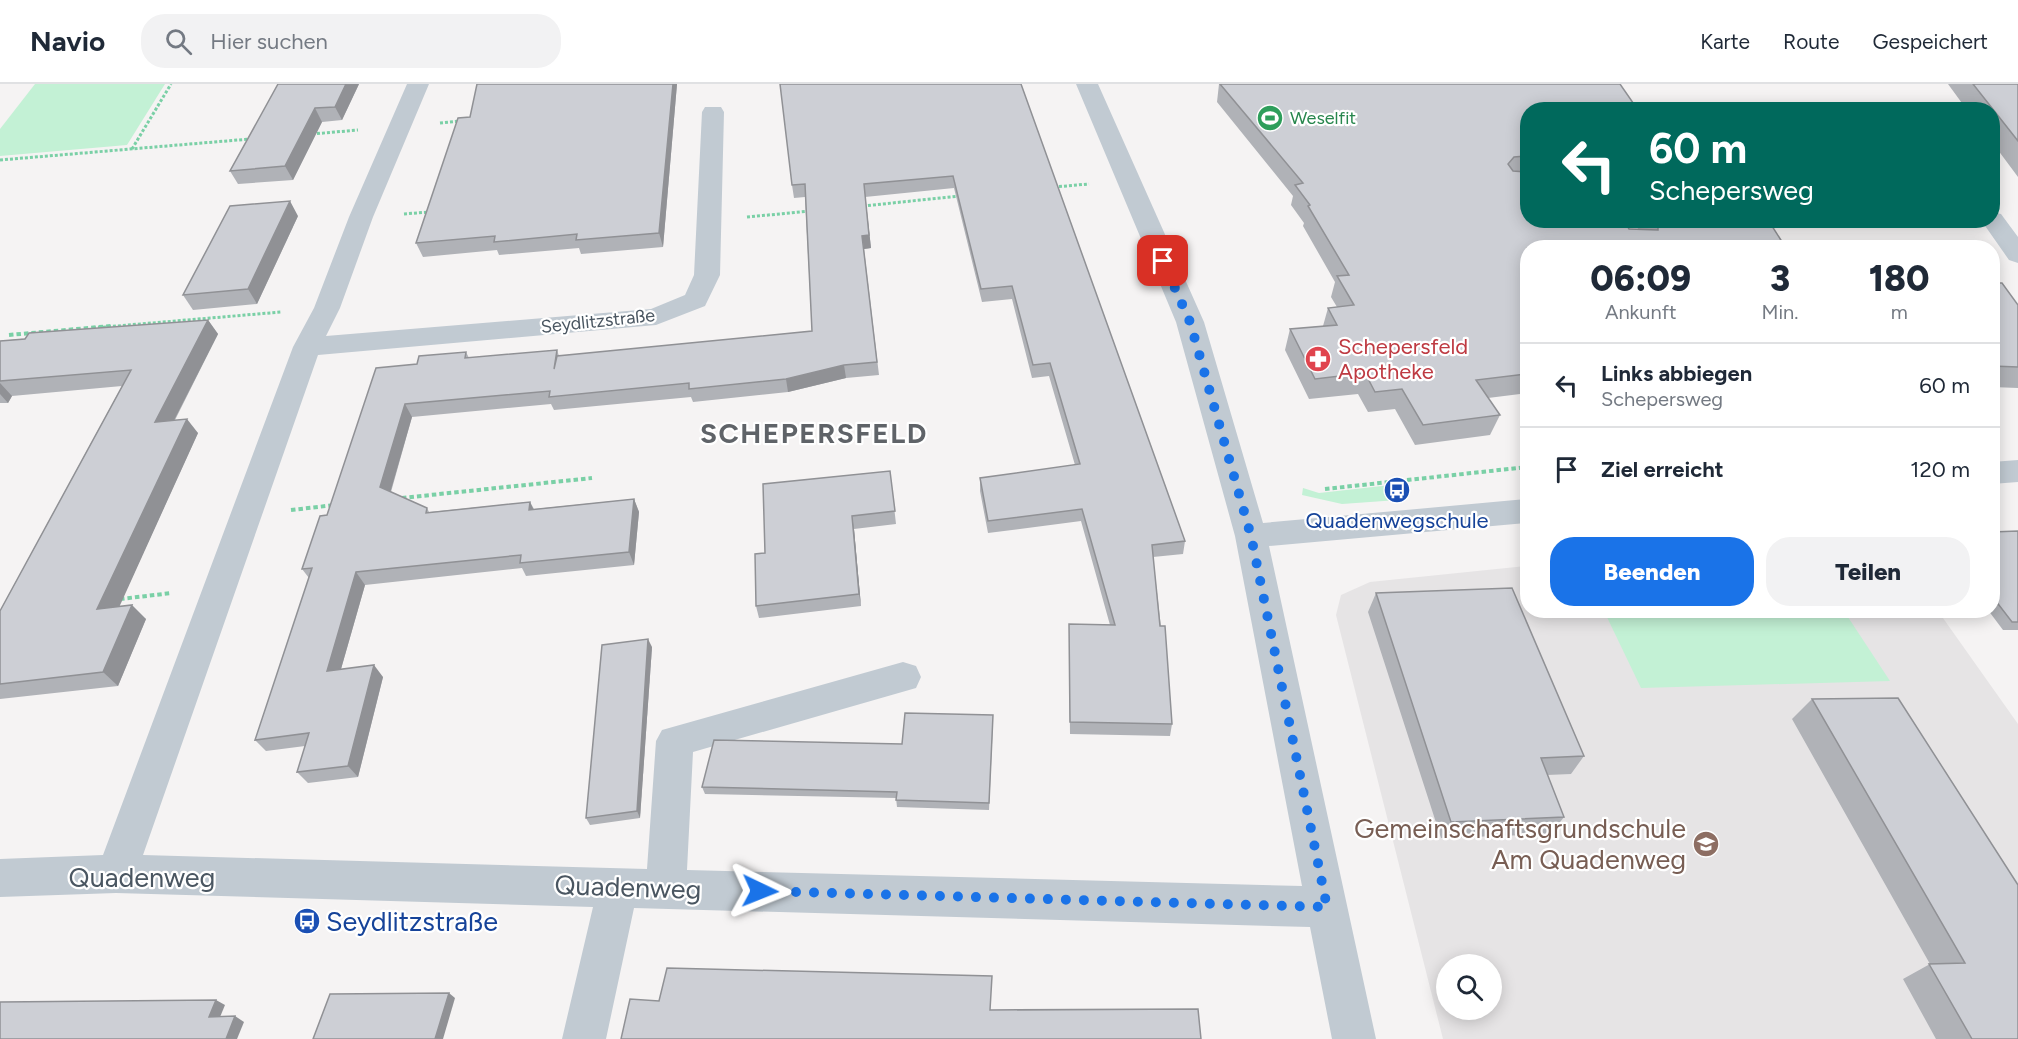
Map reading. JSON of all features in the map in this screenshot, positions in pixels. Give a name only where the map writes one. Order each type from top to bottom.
[{"type":"street","points":[[116,874],[307,347],[327,308],[361,217],[418,84]]},
{"type":"street","points":[[1088,84],[1190,322],[1251,536],[1354,1039]]},
{"type":"street","name":"Seydlitzstraße","points":[[307,347],[656,317],[696,300],[707,275],[713,112]]},
{"type":"street","points":[[1998,228],[2018,255]]},
{"type":"street","points":[[2000,472],[2018,471]]},
{"type":"street","points":[[1251,536],[1520,513]]},
{"type":"street","points":[[666,888],[675,741],[903,677]]},
{"type":"street","name":"Quadenweg","points":[[0,878],[116,874],[1327,907]]},
{"type":"street","points":[[584,1039],[618,886]]},
{"type":"path","points":[[132,149],[171,84]]},
{"type":"path","points":[[307,135],[470,121]]},
{"type":"path","points":[[0,160],[260,139]]},
{"type":"path","points":[[1052,187],[1128,180]]},
{"type":"path","points":[[862,206],[969,195]]},
{"type":"path","points":[[361,217],[438,211]]},
{"type":"path","points":[[708,221],[815,211]]},
{"type":"path","points":[[9,335],[327,308]]},
{"type":"path","points":[[401,498],[592,478]]},
{"type":"path","points":[[246,515],[341,505]]},
{"type":"path","points":[[115,600],[219,588]]},
{"type":"shaded area","name":"Gemeinschaftsgrundschule Am Quadenweg","points":[[1520,567],[1520,618],[1943,618],[2018,724],[2018,1039],[1443,1039],[1438,1020],[1502,1020],[1502,954],[1436,954],[1436,1011],[1336,615],[1341,595],[1370,582]]},
{"type":"green space","points":[[35,84],[165,84],[127,145],[0,156],[0,129]]},
{"type":"green space","points":[[1391,485],[1398,500],[1342,504],[1302,495],[1303,488],[1319,493]]},
{"type":"green space","points":[[1607,618],[1849,618],[1890,681],[1641,688]]},
{"type":"building","points":[[278,84],[346,84],[335,107],[315,108],[285,166],[230,171]]},
{"type":"building","points":[[477,84],[673,84],[659,233],[576,240],[577,234],[494,242],[495,236],[416,243],[458,118],[470,117]]},
{"type":"building","points":[[780,84],[1021,84],[1185,541],[1152,545],[1160,626],[1165,626],[1172,724],[1070,722],[1069,624],[1115,625],[1082,509],[988,521],[980,478],[1080,464],[1050,363],[1033,365],[1012,286],[981,289],[953,176],[864,184],[869,235],[862,236],[877,362],[844,365],[786,379],[689,389],[689,383],[549,397],[550,391],[405,404],[380,487],[427,508],[426,513],[530,502],[529,510],[634,499],[629,552],[520,563],[521,555],[356,572],[327,671],[374,665],[348,766],[297,772],[309,733],[255,740],[312,568],[302,569],[320,516],[327,515],[376,368],[417,364],[419,356],[466,352],[465,358],[557,350],[554,369],[557,356],[812,331],[805,184],[792,185]]},
{"type":"building","points":[[1220,84],[1620,84],[1632,102],[1520,102],[1520,157],[1514,157],[1508,164],[1513,171],[1520,172],[1520,228],[1658,230],[1658,228],[1773,228],[1781,240],[1520,240],[1520,375],[1476,380],[1500,415],[1423,425],[1402,389],[1375,392],[1365,373],[1315,379],[1290,329],[1337,325],[1328,308],[1354,305],[1337,276],[1349,275],[1308,206],[1310,205],[1295,185],[1303,183]]},
{"type":"building","points":[[1973,84],[2018,84],[2018,141],[2000,118],[2000,102],[1987,102]]},
{"type":"building","points":[[290,201],[248,289],[183,295],[230,206]]},
{"type":"building","points":[[2000,283],[2018,305],[2018,367],[2000,366]]},
{"type":"building","points":[[208,320],[155,422],[187,419],[97,609],[132,605],[103,672],[0,684],[0,611],[131,370],[0,381],[0,341],[25,339],[29,333]]},
{"type":"building","points":[[890,471],[895,511],[852,516],[859,594],[756,606],[755,554],[765,553],[763,484]]},
{"type":"building","points":[[2018,531],[2018,622],[2012,622],[2000,606],[2000,532]]},
{"type":"building","points":[[1512,588],[1520,607],[1520,618],[1525,618],[1584,756],[1541,758],[1564,817],[1451,822],[1376,593]]},
{"type":"building","points":[[648,639],[637,811],[586,818],[602,645]]},
{"type":"building","points":[[1898,698],[2018,885],[2018,1039],[1972,1039],[1929,964],[1965,963],[1812,699]]},
{"type":"building","points":[[905,713],[993,715],[989,803],[896,800],[897,792],[702,787],[714,740],[902,744]]},
{"type":"building","points":[[667,968],[992,976],[990,1010],[1198,1009],[1201,1039],[621,1039],[630,999],[659,1001]]},
{"type":"building","points":[[449,993],[435,1039],[313,1039],[330,994]]},
{"type":"building","points":[[216,1000],[209,1017],[235,1016],[226,1039],[0,1039],[0,1002]]},
{"type":"place","name":"Weselfit","points":[[1270,118]]},
{"type":"place","name":"Schepersfeld Apotheke","points":[[1318,359]]},
{"type":"place","name":"Quadenwegschule","points":[[1397,490]]},
{"type":"place","name":"Gemeinschaftsgrundschule Am Quadenweg","points":[[1706,844]]},
{"type":"place","name":"Seydlitzstraße","points":[[307,921]]},
{"type":"district","name":"SCHEPERSFELD","points":[[814,433]]},
{"type":"route","points":[[760,891],[1327,907],[1251,536],[1190,322],[1163,261]]}]
